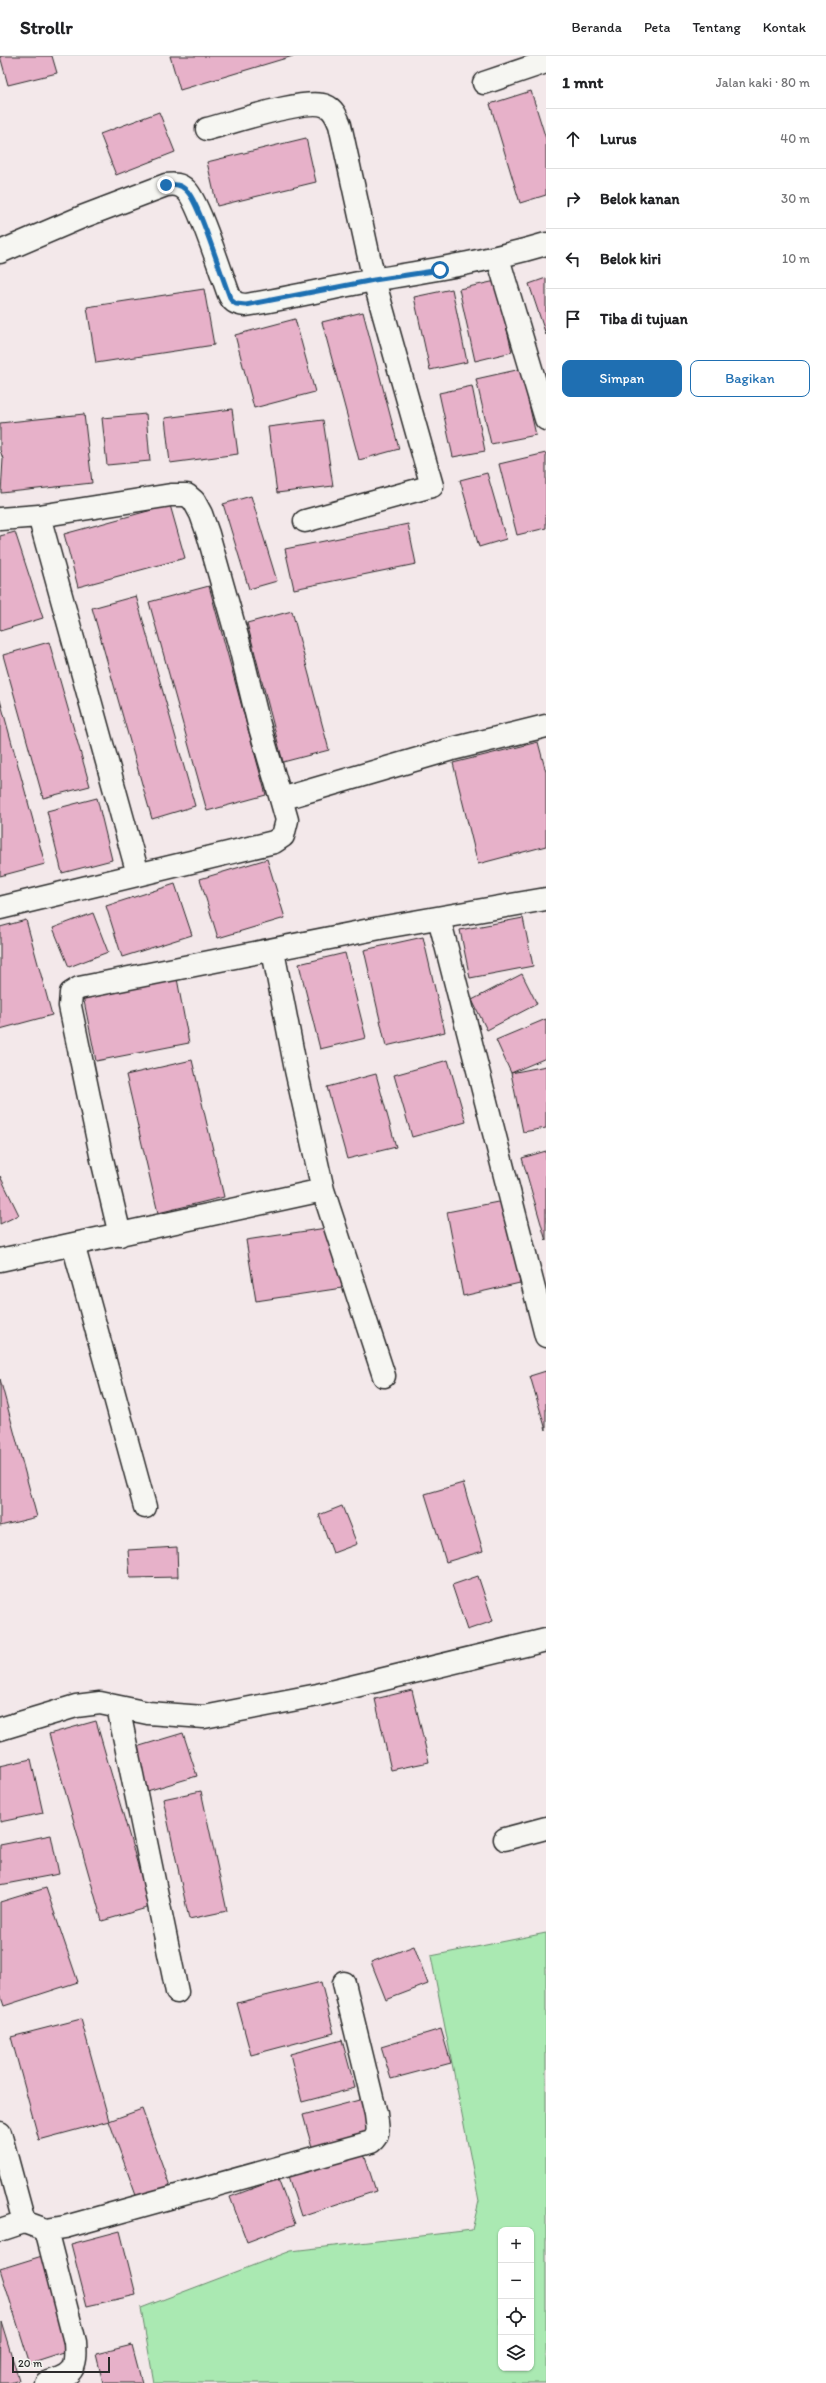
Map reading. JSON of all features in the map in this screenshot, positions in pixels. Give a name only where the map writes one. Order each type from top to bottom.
[{"type":"street","points":[[484,83],[546,62]]},
{"type":"street","points":[[207,129],[309,103],[327,106],[335,114],[340,125],[374,280],[432,486],[305,521]]},
{"type":"street","points":[[0,252],[82,217],[166,185],[176,184],[187,190],[195,206],[231,300],[236,304],[246,305],[498,258],[546,244]]},
{"type":"street","points":[[498,258],[546,419]]},
{"type":"street","points":[[0,519],[39,516],[171,495],[187,495],[194,501],[208,534],[223,585],[258,721],[287,820],[283,836],[274,842],[0,908]]},
{"type":"street","points":[[39,516],[138,874]]},
{"type":"street","points":[[281,799],[452,749],[546,726]]},
{"type":"street","points":[[120,1235],[101,1155],[70,1006],[71,993],[79,988],[98,984],[273,951],[385,927],[546,899]]},
{"type":"street","points":[[439,918],[546,1336]]},
{"type":"street","points":[[273,951],[296,1070],[323,1190],[384,1376]]},
{"type":"street","points":[[0,1260],[323,1190]]},
{"type":"street","points":[[73,1244],[145,1507]]},
{"type":"street","points":[[0,1729],[76,1706],[100,1703],[148,1713],[204,1717],[318,1695],[546,1640]]},
{"type":"street","points":[[118,1707],[177,1992]]},
{"type":"street","points":[[505,1839],[546,1828]]},
{"type":"street","points":[[0,2230],[24,2222],[46,2230],[127,2212],[371,2142],[377,2138],[378,2132],[376,2114],[344,1983]]},
{"type":"street","points":[[0,2133],[24,2222]]},
{"type":"street","points":[[46,2230],[76,2342],[76,2358],[73,2367],[65,2378],[46,2383]]},
{"type":"green space","points":[[546,1933],[546,2383],[154,2383],[141,2308],[291,2251],[472,2230],[479,2201],[431,1956]]},
{"type":"building","points":[[0,56],[52,56],[57,73],[8,85]]},
{"type":"building","points":[[170,56],[293,56],[180,90]]},
{"type":"building","points":[[531,91],[546,139],[546,195],[520,203],[490,104]]},
{"type":"building","points":[[159,112],[175,152],[116,175],[100,134]]},
{"type":"building","points":[[306,138],[316,182],[217,206],[207,162]]},
{"type":"building","points":[[546,278],[546,335],[529,284]]},
{"type":"building","points":[[496,281],[512,352],[475,361],[459,289]]},
{"type":"building","points":[[204,289],[214,345],[96,363],[87,307]]},
{"type":"building","points":[[452,289],[467,362],[430,370],[414,297]]},
{"type":"building","points":[[363,312],[399,449],[359,460],[322,322]]},
{"type":"building","points":[[295,319],[315,392],[254,408],[235,335]]},
{"type":"building","points":[[521,369],[536,435],[491,444],[476,379]]},
{"type":"building","points":[[472,386],[485,451],[453,457],[439,393]]},
{"type":"building","points":[[232,409],[238,454],[170,463],[165,418]]},
{"type":"building","points":[[84,414],[92,483],[1,493],[3,459],[0,450],[0,423]]},
{"type":"building","points":[[146,414],[150,461],[107,465],[102,418]]},
{"type":"building","points":[[323,420],[333,486],[277,493],[268,427]]},
{"type":"building","points":[[546,453],[546,528],[517,535],[499,464]]},
{"type":"building","points":[[487,473],[506,539],[479,547],[460,480]]},
{"type":"building","points":[[251,496],[277,581],[249,589],[223,504]]},
{"type":"building","points":[[170,505],[185,558],[78,587],[64,534]]},
{"type":"building","points":[[408,524],[416,564],[294,589],[285,549]]},
{"type":"building","points":[[15,532],[43,618],[0,631],[0,536]]},
{"type":"building","points":[[209,586],[266,795],[207,811],[149,602]]},
{"type":"building","points":[[136,596],[195,806],[152,819],[92,608]]},
{"type":"building","points":[[292,611],[329,750],[283,762],[247,623]]},
{"type":"building","points":[[49,642],[90,786],[43,798],[3,655]]},
{"type":"building","points":[[0,700],[45,864],[0,876]]},
{"type":"building","points":[[538,742],[546,772],[546,846],[478,864],[453,763]]},
{"type":"building","points":[[97,798],[112,860],[62,873],[47,811]]},
{"type":"building","points":[[267,859],[285,918],[218,938],[200,879]]},
{"type":"building","points":[[175,884],[192,935],[122,957],[106,906]]},
{"type":"building","points":[[93,913],[108,952],[69,967],[53,928]]},
{"type":"building","points":[[523,918],[533,966],[470,978],[460,930]]},
{"type":"building","points":[[26,920],[52,1015],[0,1029],[0,927]]},
{"type":"building","points":[[423,937],[445,1032],[386,1046],[364,950]]},
{"type":"building","points":[[345,953],[366,1038],[320,1049],[299,964]]},
{"type":"building","points":[[176,973],[189,1043],[96,1061],[82,991]]},
{"type":"building","points":[[522,974],[537,1004],[487,1030],[472,1000]]},
{"type":"building","points":[[546,1019],[546,1058],[511,1073],[496,1040]]},
{"type":"building","points":[[192,1060],[224,1197],[158,1213],[126,1075]]},
{"type":"building","points":[[448,1060],[466,1122],[412,1137],[394,1075]]},
{"type":"building","points":[[546,1066],[546,1128],[523,1132],[511,1073]]},
{"type":"building","points":[[376,1074],[396,1147],[347,1159],[327,1087]]},
{"type":"building","points":[[546,1151],[546,1241],[522,1158]]},
{"type":"building","points":[[0,1176],[19,1215],[0,1224]]},
{"type":"building","points":[[503,1201],[520,1283],[463,1296],[447,1212]]},
{"type":"building","points":[[333,1227],[342,1288],[256,1301],[246,1240]]},
{"type":"building","points":[[546,1371],[546,1430],[530,1376]]},
{"type":"building","points":[[0,1379],[37,1517],[0,1526]]},
{"type":"building","points":[[463,1483],[483,1551],[446,1562],[425,1494]]},
{"type":"building","points":[[342,1506],[357,1544],[333,1553],[319,1515]]},
{"type":"building","points":[[177,1547],[178,1577],[130,1578],[128,1550]]},
{"type":"building","points":[[478,1576],[493,1621],[467,1630],[452,1585]]},
{"type":"building","points":[[412,1690],[429,1762],[391,1770],[375,1699]]},
{"type":"building","points":[[96,1721],[150,1907],[102,1921],[49,1734]]},
{"type":"building","points":[[183,1733],[197,1776],[147,1791],[133,1748]]},
{"type":"building","points":[[31,1759],[43,1813],[0,1822],[0,1766]]},
{"type":"building","points":[[201,1791],[227,1911],[189,1919],[163,1799]]},
{"type":"building","points":[[51,1835],[59,1874],[0,1885],[0,1845]]},
{"type":"building","points":[[46,1888],[78,1982],[4,2006],[0,1994],[0,1902]]},
{"type":"building","points":[[414,1946],[428,1984],[386,2000],[371,1962]]},
{"type":"building","points":[[321,1982],[334,2033],[251,2055],[237,2003]]},
{"type":"building","points":[[81,2019],[109,2121],[39,2140],[11,2037]]},
{"type":"building","points":[[441,2029],[451,2063],[391,2079],[381,2047]]},
{"type":"building","points":[[342,2040],[355,2088],[302,2102],[290,2054]]},
{"type":"building","points":[[363,2099],[372,2131],[312,2147],[303,2115]]},
{"type":"building","points":[[142,2109],[171,2189],[138,2201],[109,2121]]},
{"type":"building","points":[[363,2151],[376,2191],[301,2216],[288,2176]]},
{"type":"building","points":[[278,2179],[295,2224],[247,2242],[230,2197]]},
{"type":"building","points":[[120,2231],[136,2295],[87,2306],[71,2244]]},
{"type":"building","points":[[42,2256],[73,2350],[30,2364],[0,2269]]},
{"type":"building","points":[[1,2321],[19,2380],[10,2383],[0,2383]]},
{"type":"building","points":[[132,2345],[142,2383],[103,2383],[96,2354]]},
{"type":"route","points":[[166,185],[176,184],[187,190],[195,206],[231,300],[236,304],[246,305],[374,280],[440,270]]}]
